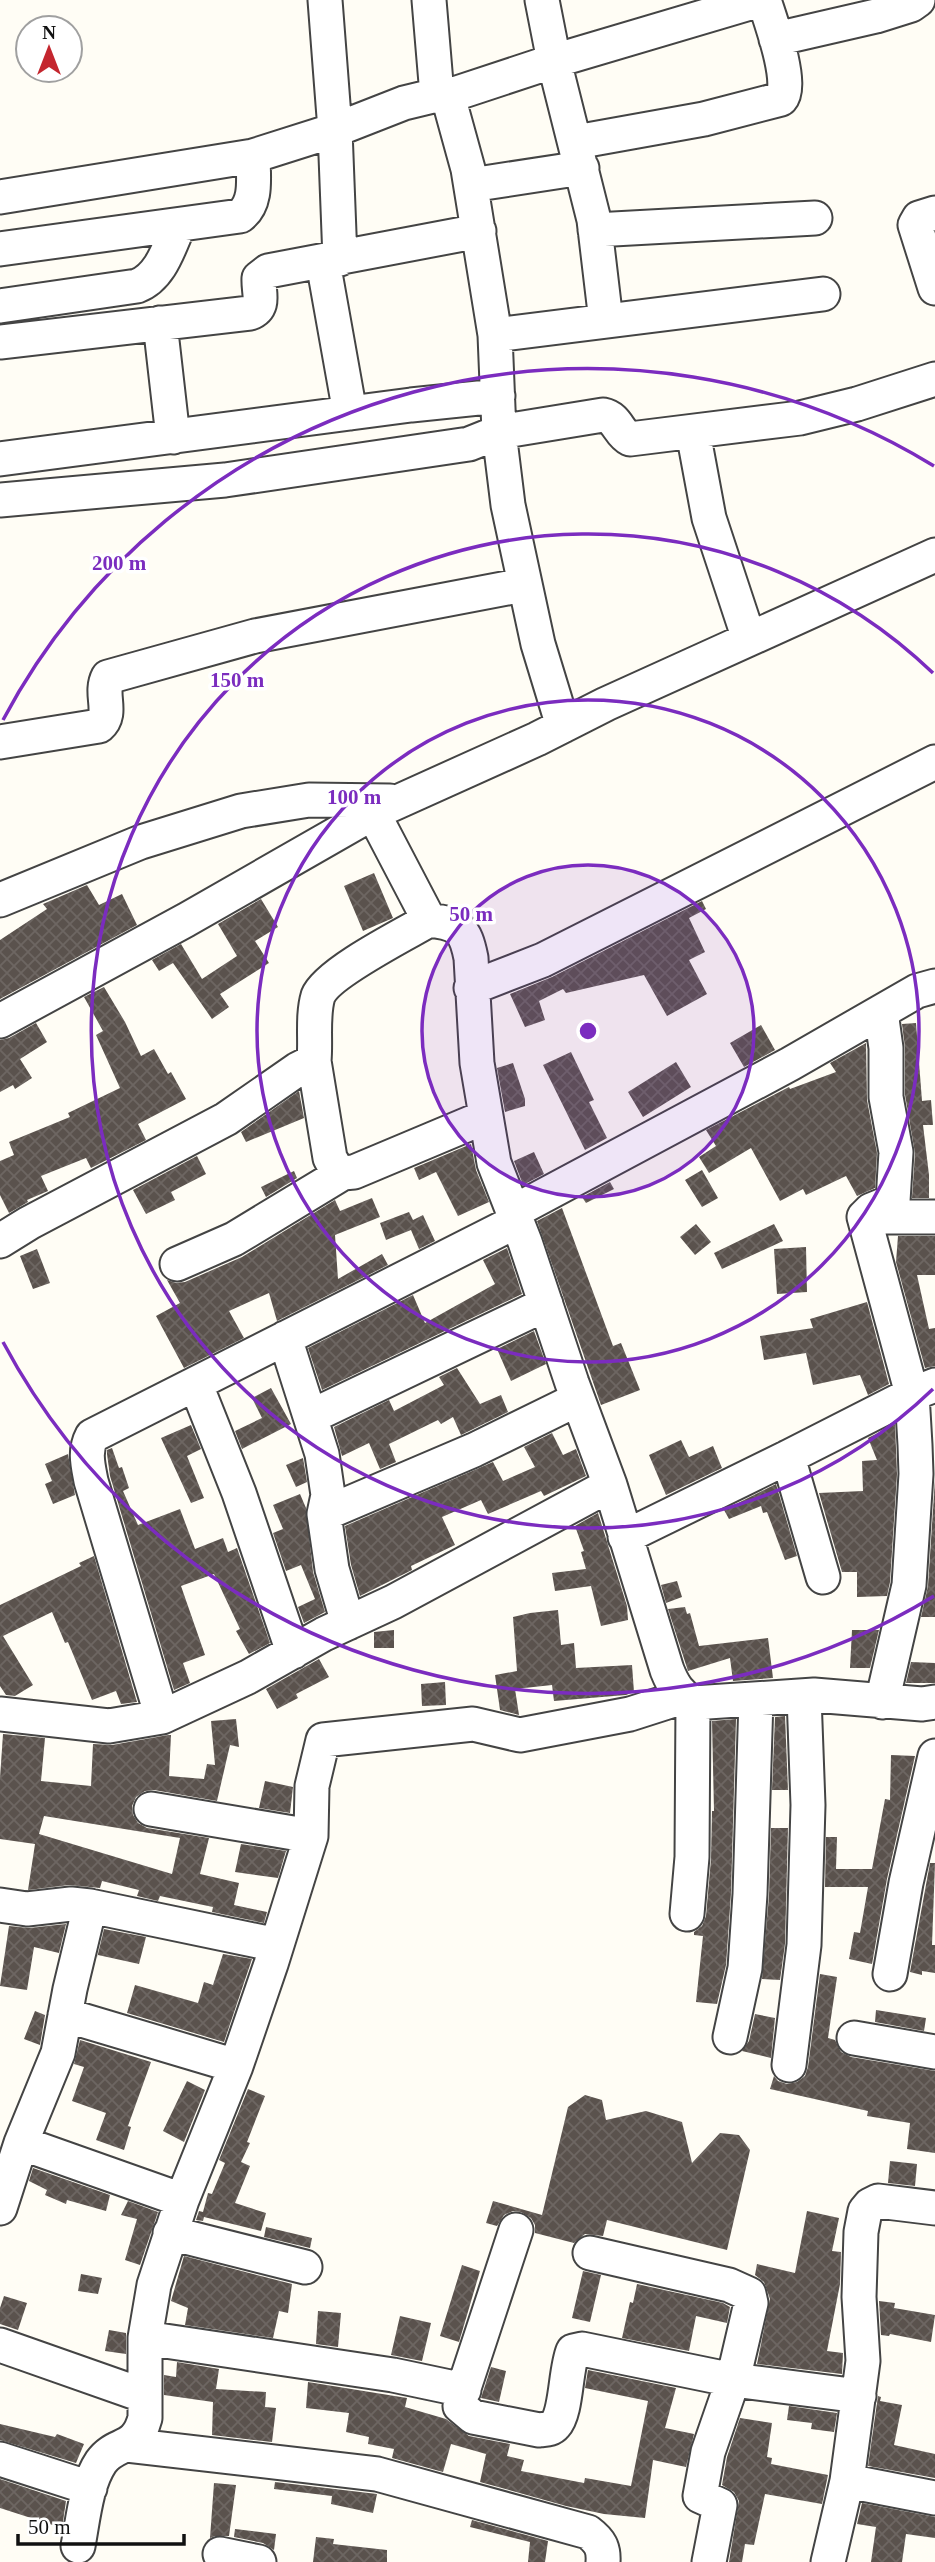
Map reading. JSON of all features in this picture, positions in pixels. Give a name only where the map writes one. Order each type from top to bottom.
[{"type":"street","points":[[325,0],[335,130],[331,260],[350,413]]},
{"type":"street","points":[[429,0],[441,96],[452,105],[480,231],[495,335],[499,432],[508,505],[523,585],[563,726]]},
{"type":"street","points":[[542,0],[595,230],[607,321]]},
{"type":"street","points":[[0,197],[253,156],[335,130],[404,103],[441,96],[762,0],[776,39],[786,91],[785,96],[776,102],[704,119],[471,185]]},
{"type":"street","points":[[776,39],[876,16],[911,5],[918,0]]},
{"type":"street","points":[[0,249],[232,218],[248,211],[252,201],[253,156]]},
{"type":"street","points":[[935,213],[919,218],[915,225],[935,288]]},
{"type":"street","points":[[595,230],[815,218]]},
{"type":"street","points":[[0,306],[146,283],[162,262],[180,225]]},
{"type":"street","points":[[0,342],[257,310],[261,305],[259,278],[262,274],[480,231]]},
{"type":"street","points":[[495,335],[823,294]]},
{"type":"street","points":[[160,323],[173,437]]},
{"type":"street","points":[[0,500],[225,480],[469,444],[499,432],[603,415],[615,421],[625,437],[630,439],[693,432],[800,418],[857,404],[935,379]]},
{"type":"street","points":[[0,459],[498,396]]},
{"type":"street","points":[[693,432],[709,518],[749,639]]},
{"type":"street","points":[[0,1021],[385,807],[935,555]]},
{"type":"street","points":[[0,742],[99,726],[105,722],[107,714],[103,692],[108,677],[255,636],[523,585]]},
{"type":"street","points":[[471,988],[544,960],[935,762]]},
{"type":"street","points":[[0,900],[141,842],[242,811],[309,800],[385,807]]},
{"type":"street","points":[[385,807],[429,920]]},
{"type":"street","points":[[343,1173],[335,1167],[330,1158],[314,1061],[319,995],[327,983],[354,964],[429,920],[450,923],[461,929],[471,958],[477,1063],[494,1163],[610,1485],[667,1670],[688,1700],[692,1857],[687,1914]]},
{"type":"street","points":[[162,1717],[91,1481],[87,1445],[92,1436],[196,1385],[515,1216],[917,991],[935,986]]},
{"type":"street","points":[[864,1217],[871,1210],[893,1201],[895,1152],[886,1097],[886,1048],[882,1019],[886,1009]]},
{"type":"street","points":[[0,1241],[226,1119],[298,1069],[314,1061]]},
{"type":"street","points":[[177,1264],[234,1239],[343,1173],[355,1172],[485,1117]]},
{"type":"street","points":[[864,1217],[935,1217]]},
{"type":"street","points":[[864,1217],[923,1389],[909,1585],[882,1702]]},
{"type":"street","points":[[312,1416],[546,1304]]},
{"type":"street","points":[[285,1338],[323,1454],[328,1495],[324,1514],[332,1569],[348,1623]]},
{"type":"street","points":[[196,1385],[239,1493],[293,1652]]},
{"type":"street","points":[[625,1537],[923,1389]]},
{"type":"street","points":[[324,1514],[474,1450],[578,1399]]},
{"type":"street","points":[[788,1457],[823,1577]]},
{"type":"street","points":[[1,1719],[109,1726],[162,1717],[393,1602],[610,1485]]},
{"type":"street","points":[[789,2065],[804,1945],[808,1805],[804,1696]]},
{"type":"street","points":[[78,2546],[90,2488],[99,2464],[106,2456],[137,2438],[142,2430],[145,2338],[154,2285],[181,2200],[236,2066],[311,1836],[312,1786],[323,1740],[473,1724],[520,1735],[688,1700],[804,1696],[922,1704],[935,1702]]},
{"type":"street","points":[[730,2037],[745,1968],[756,1699]]},
{"type":"street","points":[[890,1974],[906,1883],[935,1756]]},
{"type":"street","points":[[150,1809],[311,1836]]},
{"type":"street","points":[[0,1905],[27,1909],[90,1906],[277,1945]]},
{"type":"street","points":[[0,2208],[21,2143],[58,2053],[90,1906]]},
{"type":"street","points":[[65,2015],[236,2066]]},
{"type":"street","points":[[854,2038],[935,2052]]},
{"type":"street","points":[[21,2143],[181,2200]]},
{"type":"street","points":[[828,2562],[847,2482],[859,2396],[864,2348],[859,2297],[861,2232],[865,2211],[878,2201],[935,2208]]},
{"type":"street","points":[[516,2230],[460,2406],[473,2417],[539,2430],[550,2429],[557,2423],[568,2363],[573,2351],[582,2348],[733,2380],[859,2396]]},
{"type":"street","points":[[170,2233],[305,2267]]},
{"type":"street","points":[[590,2253],[729,2285],[749,2294],[751,2303],[733,2380],[708,2452],[701,2496],[720,2505],[709,2562]]},
{"type":"street","points":[[145,2338],[393,2375],[464,2390]]},
{"type":"street","points":[[0,2345],[145,2396]]},
{"type":"street","points":[[127,2445],[377,2474],[588,2532],[599,2540],[604,2553],[603,2562]]},
{"type":"street","points":[[0,2459],[90,2488]]},
{"type":"street","points":[[847,2482],[935,2498]]},
{"type":"street","points":[[220,2554],[259,2562]]},
{"type":"building","points":[[374,873],[393,918],[363,931],[344,886]]},
{"type":"building","points":[[87,885],[99,905],[122,894],[137,925],[0,999],[0,940],[47,909],[43,904]]},
{"type":"building","points":[[261,899],[278,927],[255,941],[269,963],[220,994],[229,1007],[212,1019],[173,963],[159,971],[152,960],[181,944],[202,979],[237,956],[218,924]]},
{"type":"building","points":[[702,901],[706,909],[689,918],[705,952],[689,960],[707,994],[667,1016],[644,975],[566,993],[563,989],[539,1001],[545,1020],[525,1027],[510,994],[552,977]]},
{"type":"building","points":[[104,987],[141,1056],[154,1049],[186,1099],[138,1124],[146,1140],[91,1168],[86,1158],[41,1176],[48,1191],[27,1200],[28,1202],[9,1213],[0,1195],[0,1161],[14,1155],[9,1142],[70,1117],[68,1113],[120,1088],[96,1035],[103,1031],[84,997]]},
{"type":"building","points":[[36,1023],[47,1042],[20,1059],[32,1078],[15,1089],[13,1085],[0,1092],[0,1040]]},
{"type":"building","points":[[916,1023],[922,1101],[931,1100],[933,1125],[923,1125],[929,1198],[912,1198],[915,1153],[905,1095],[902,1024]]},
{"type":"building","points":[[761,1025],[775,1050],[744,1067],[730,1043]]},
{"type":"building","points":[[866,1043],[867,1100],[877,1153],[875,1188],[857,1196],[846,1176],[806,1195],[803,1189],[780,1201],[751,1148],[709,1173],[699,1157],[716,1146],[706,1130],[789,1087],[790,1089],[836,1072],[830,1063]]},
{"type":"building","points":[[571,1052],[594,1100],[589,1102],[607,1138],[585,1150],[543,1065]]},
{"type":"building","points":[[676,1062],[691,1087],[643,1117],[628,1092]]},
{"type":"building","points":[[513,1063],[525,1106],[505,1112],[497,1068]]},
{"type":"building","points":[[299,1091],[304,1118],[246,1142],[241,1132]]},
{"type":"building","points":[[471,1144],[476,1170],[489,1202],[458,1216],[436,1172],[419,1180],[414,1168]]},
{"type":"building","points":[[534,1152],[544,1174],[523,1185],[514,1161]]},
{"type":"building","points":[[197,1156],[206,1174],[171,1192],[175,1200],[146,1214],[133,1190]]},
{"type":"building","points":[[702,1170],[718,1198],[702,1207],[685,1180]]},
{"type":"building","points":[[294,1171],[297,1178],[266,1197],[261,1187]]},
{"type":"building","points":[[610,1182],[614,1189],[586,1203],[582,1197]]},
{"type":"building","points":[[372,1198],[380,1217],[335,1235],[338,1279],[382,1254],[388,1265],[277,1321],[269,1293],[229,1311],[244,1338],[184,1368],[156,1316],[180,1303],[167,1280],[185,1282],[242,1257],[335,1200],[340,1211]]},
{"type":"building","points":[[562,1208],[613,1346],[621,1343],[640,1390],[601,1405],[537,1221]]},
{"type":"building","points":[[409,1212],[413,1220],[423,1215],[435,1241],[419,1249],[411,1230],[386,1240],[380,1223]]},
{"type":"building","points":[[696,1224],[711,1242],[695,1255],[680,1237]]},
{"type":"building","points":[[774,1224],[783,1241],[722,1269],[714,1253]]},
{"type":"building","points":[[898,1236],[935,1236],[935,1275],[917,1275],[929,1329],[935,1328],[935,1366],[925,1368],[896,1262]]},
{"type":"building","points":[[806,1247],[807,1292],[777,1294],[774,1249]]},
{"type":"building","points":[[507,1248],[522,1294],[322,1390],[308,1348],[413,1295],[425,1323],[495,1284],[483,1260]]},
{"type":"building","points":[[37,1249],[50,1283],[33,1289],[20,1256]]},
{"type":"building","points":[[867,1302],[889,1384],[868,1395],[860,1375],[813,1385],[806,1353],[764,1360],[760,1336],[813,1328],[810,1319]]},
{"type":"building","points":[[534,1331],[546,1364],[511,1381],[497,1349]]},
{"type":"building","points":[[457,1368],[480,1404],[501,1395],[508,1412],[461,1435],[453,1417],[441,1424],[438,1420],[389,1444],[396,1462],[380,1469],[369,1443],[342,1456],[334,1427],[389,1400],[394,1411],[444,1385],[439,1377]]},
{"type":"building","points":[[271,1388],[291,1424],[242,1449],[235,1431],[262,1418],[252,1398]]},
{"type":"building","points":[[895,1424],[897,1474],[887,1596],[857,1597],[857,1572],[842,1572],[819,1493],[863,1491],[862,1461],[877,1460],[868,1438]]},
{"type":"building","points":[[191,1425],[201,1449],[187,1456],[204,1498],[191,1503],[161,1438]]},
{"type":"building","points":[[552,1433],[563,1455],[576,1449],[586,1476],[544,1496],[541,1491],[488,1514],[481,1500],[442,1517],[455,1545],[411,1566],[412,1570],[360,1596],[351,1565],[345,1526],[493,1462],[503,1481],[535,1467],[524,1447]]},
{"type":"building","points":[[681,1440],[689,1457],[713,1446],[722,1468],[666,1495],[649,1455]]},
{"type":"building","points":[[112,1448],[119,1468],[122,1467],[129,1488],[123,1491],[138,1525],[180,1509],[195,1549],[223,1538],[228,1552],[237,1548],[270,1643],[249,1654],[236,1631],[240,1629],[214,1574],[181,1586],[205,1655],[183,1663],[190,1683],[174,1690],[110,1476],[107,1450]]},
{"type":"building","points":[[68,1454],[75,1495],[53,1504],[45,1484],[52,1481],[45,1464]]},
{"type":"building","points":[[303,1458],[307,1482],[296,1487],[286,1465]]},
{"type":"building","points":[[935,1479],[935,1617],[921,1617],[928,1586]]},
{"type":"building","points":[[776,1484],[797,1556],[785,1560],[767,1512],[763,1513],[761,1506],[729,1519],[724,1510]]},
{"type":"building","points":[[300,1494],[306,1508],[313,1572],[325,1612],[304,1623],[298,1607],[315,1599],[301,1565],[286,1571],[273,1533],[283,1529],[273,1505]]},
{"type":"building","points":[[598,1513],[627,1606],[628,1620],[601,1626],[591,1586],[555,1591],[552,1573],[586,1569],[581,1552],[584,1551],[575,1526]]},
{"type":"building","points":[[94,1556],[137,1702],[121,1704],[116,1691],[92,1700],[68,1642],[65,1643],[52,1612],[3,1636],[33,1685],[15,1696],[6,1695],[0,1686],[0,1605],[81,1566],[79,1563]]},
{"type":"building","points":[[677,1581],[682,1597],[666,1603],[661,1585]]},
{"type":"building","points":[[685,1607],[687,1614],[690,1613],[699,1646],[768,1638],[773,1678],[733,1681],[730,1658],[688,1671],[668,1609]]},
{"type":"building","points":[[558,1610],[561,1645],[574,1643],[576,1668],[632,1665],[634,1692],[554,1701],[552,1685],[515,1689],[519,1715],[500,1710],[495,1675],[517,1671],[513,1617]]},
{"type":"building","points":[[394,1630],[394,1648],[374,1648],[374,1632]]},
{"type":"building","points":[[852,1630],[879,1630],[870,1668],[850,1668]]},
{"type":"building","points":[[319,1659],[329,1677],[296,1694],[298,1698],[277,1709],[266,1689]]},
{"type":"building","points":[[911,1662],[935,1663],[935,1683],[906,1683]]},
{"type":"building","points":[[445,1682],[446,1705],[422,1706],[421,1684]]},
{"type":"building","points":[[785,1716],[788,1790],[772,1790],[775,1717]]},
{"type":"building","points":[[236,1719],[239,1747],[230,1745],[217,1801],[154,1790],[145,1791],[136,1797],[132,1806],[133,1815],[138,1823],[147,1828],[209,1838],[200,1874],[239,1883],[234,1905],[267,1912],[264,1923],[212,1912],[213,1907],[160,1896],[158,1901],[137,1896],[139,1890],[102,1881],[100,1888],[69,1885],[28,1890],[35,1844],[0,1839],[3,1734],[45,1738],[41,1781],[91,1786],[93,1744],[112,1745],[168,1735],[171,1735],[169,1776],[204,1779],[207,1764],[215,1765],[211,1721]],"holes":[[[44,1816],[180,1838],[172,1874],[39,1834]]]},
{"type":"building","points":[[736,1719],[726,1965],[717,2004],[696,2002],[703,1936],[694,1935],[694,1932],[702,1926],[706,1916],[714,1811],[712,1721]]},
{"type":"building","points":[[891,1755],[915,1756],[887,1879],[872,1964],[849,1959],[854,1932],[860,1933],[868,1887],[825,1887],[826,1837],[837,1837],[836,1869],[872,1869],[885,1799],[890,1800]]},
{"type":"building","points":[[265,1781],[293,1787],[290,1813],[259,1808]]},
{"type":"building","points":[[771,1828],[788,1828],[785,1944],[780,1980],[762,1979]]},
{"type":"building","points":[[241,1844],[286,1851],[278,1878],[235,1872]]},
{"type":"building","points":[[930,1863],[935,1863],[932,1945],[935,1945],[935,1973],[922,1971],[922,1975],[910,1972]]},
{"type":"building","points":[[66,1924],[59,1953],[34,1947],[27,1990],[0,1986],[9,1926],[29,1928]]},
{"type":"building","points":[[104,1929],[146,1937],[139,1964],[98,1955],[97,1958]]},
{"type":"building","points":[[223,1954],[252,1959],[224,2042],[127,2013],[135,1985],[198,2003],[204,1982],[213,1985]]},
{"type":"building","points":[[820,1974],[837,1977],[828,2038],[835,2040],[841,2052],[851,2057],[935,2071],[935,2153],[907,2149],[910,2123],[867,2116],[868,2111],[770,2089],[774,2076],[778,2081],[787,2084],[797,2082],[805,2076]]},
{"type":"building","points":[[876,2010],[926,2018],[924,2031],[875,2022]]},
{"type":"building","points":[[35,2011],[45,2015],[40,2045],[24,2039]]},
{"type":"building","points":[[755,2014],[775,2018],[771,2058],[742,2051],[749,2041]]},
{"type":"building","points":[[80,2040],[151,2062],[128,2126],[131,2127],[124,2150],[96,2140],[106,2113],[72,2101],[84,2067],[74,2064]]},
{"type":"building","points":[[187,2081],[205,2090],[184,2142],[163,2131]]},
{"type":"building","points":[[248,2089],[265,2096],[241,2162],[250,2166],[235,2203],[266,2213],[261,2231],[204,2217],[203,2221],[196,2220],[199,2211],[203,2212],[208,2193],[212,2194],[225,2163],[219,2160]]},
{"type":"building","points":[[585,2095],[602,2100],[606,2120],[646,2111],[682,2122],[692,2163],[720,2133],[739,2135],[750,2150],[727,2250],[607,2220],[603,2236],[585,2234],[574,2243],[535,2233],[531,2218],[521,2212],[513,2211],[504,2215],[497,2226],[486,2223],[493,2201],[542,2215],[568,2107]]},
{"type":"building","points":[[890,2161],[917,2164],[915,2186],[888,2183]]},
{"type":"building","points":[[33,2168],[110,2195],[106,2211],[67,2200],[66,2204],[45,2195],[47,2190],[29,2181]]},
{"type":"building","points":[[128,2201],[158,2212],[140,2265],[125,2260],[137,2219],[121,2215]]},
{"type":"building","points":[[807,2211],[839,2218],[832,2251],[841,2252],[840,2284],[827,2351],[843,2353],[842,2374],[757,2364],[770,2299],[764,2282],[755,2275],[757,2264],[795,2273]]},
{"type":"building","points":[[266,2227],[312,2238],[310,2248],[264,2237]]},
{"type":"building","points":[[184,2256],[292,2284],[288,2313],[279,2311],[273,2338],[185,2325],[188,2308],[171,2301]]},
{"type":"building","points":[[462,2265],[480,2271],[459,2342],[440,2336]]},
{"type":"building","points":[[583,2271],[601,2275],[590,2322],[572,2318]]},
{"type":"building","points":[[81,2274],[102,2278],[98,2294],[78,2291]]},
{"type":"building","points":[[637,2284],[723,2303],[730,2307],[727,2323],[696,2316],[689,2351],[622,2338]]},
{"type":"building","points":[[4,2296],[27,2303],[18,2330],[0,2324],[0,2308]]},
{"type":"building","points":[[879,2301],[895,2303],[894,2308],[935,2315],[931,2342],[890,2334],[881,2335]]},
{"type":"building","points":[[318,2311],[341,2313],[338,2347],[316,2344]]},
{"type":"building","points":[[400,2316],[431,2323],[422,2361],[391,2355]]},
{"type":"building","points":[[109,2330],[126,2333],[126,2354],[105,2351]]},
{"type":"building","points":[[177,2362],[219,2369],[216,2389],[266,2392],[265,2407],[276,2408],[272,2442],[212,2435],[213,2402],[164,2395],[164,2375],[176,2377]]},
{"type":"building","points":[[491,2367],[506,2371],[499,2402],[481,2398]]},
{"type":"building","points":[[588,2370],[676,2388],[665,2428],[694,2434],[686,2467],[653,2460],[645,2518],[604,2514],[566,2506],[480,2482],[486,2454],[451,2444],[443,2472],[392,2458],[394,2449],[368,2444],[369,2437],[346,2432],[349,2413],[306,2408],[308,2382],[407,2398],[405,2407],[446,2419],[469,2436],[510,2444],[507,2456],[524,2460],[521,2471],[584,2483],[585,2478],[631,2486],[648,2401],[585,2388]]},
{"type":"building","points":[[878,2396],[881,2397],[880,2401],[902,2405],[894,2445],[935,2454],[935,2478],[868,2466]]},
{"type":"building","points":[[789,2406],[837,2413],[834,2432],[811,2429],[812,2423],[787,2420]]},
{"type":"building","points":[[740,2418],[772,2423],[767,2457],[772,2458],[771,2464],[828,2475],[822,2504],[765,2494],[754,2545],[745,2544],[742,2562],[729,2562],[739,2501],[734,2492],[722,2485],[727,2457]]},
{"type":"building","points":[[0,2424],[55,2437],[57,2434],[84,2444],[76,2463],[0,2440]]},
{"type":"building","points":[[0,2479],[66,2501],[62,2528],[0,2508]]},
{"type":"building","points":[[275,2482],[377,2494],[373,2513],[331,2504],[332,2496],[274,2489]]},
{"type":"building","points":[[214,2483],[236,2485],[229,2536],[210,2538]]},
{"type":"building","points":[[862,2503],[935,2517],[935,2538],[906,2534],[902,2562],[871,2562],[876,2527],[857,2524]]},
{"type":"building","points":[[472,2520],[548,2541],[545,2562],[528,2562],[530,2542],[470,2527]]},
{"type":"building","points":[[235,2529],[276,2534],[274,2550],[263,2543],[234,2537]]},
{"type":"building","points":[[316,2537],[334,2539],[333,2544],[387,2550],[387,2562],[313,2562]]}]
